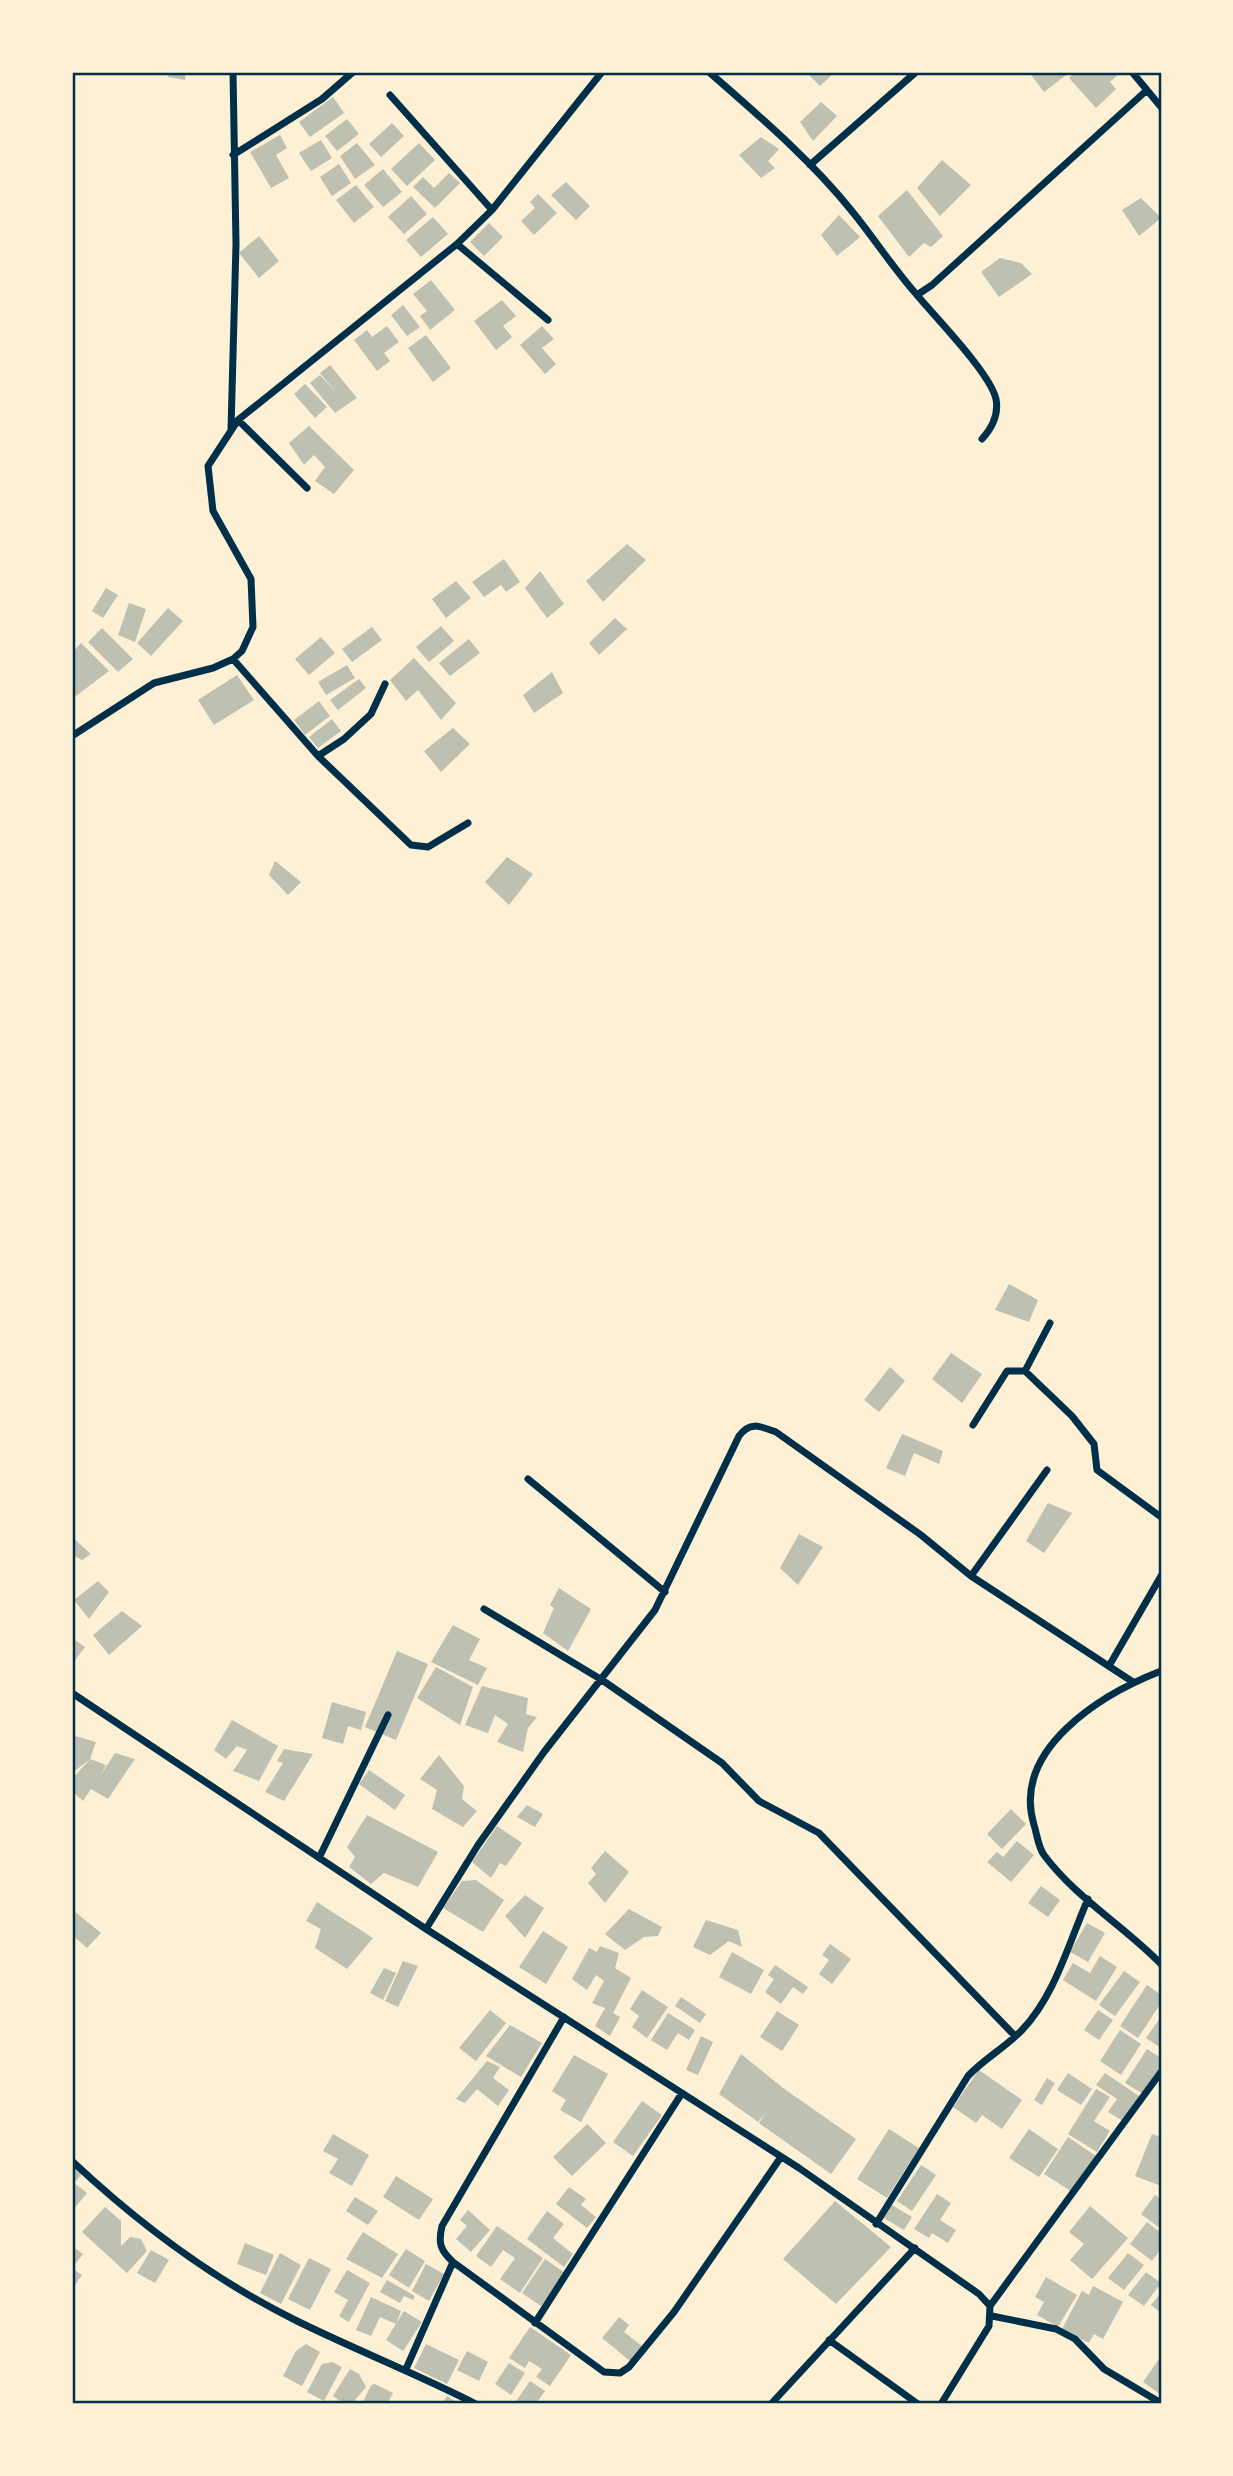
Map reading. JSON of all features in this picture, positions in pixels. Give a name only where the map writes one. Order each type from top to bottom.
[{"type":"street","points":[[231,430],[236,244],[233,72]]},
{"type":"street","points":[[233,155],[322,99],[353,72]]},
{"type":"street","points":[[72,736],[154,683],[233,659],[248,641],[253,627],[251,579],[213,511],[208,489],[208,466],[237,420],[457,244],[492,210],[602,72]]},
{"type":"street","points":[[709,72],[810,165],[851,210],[891,266],[980,371],[996,397],[997,412],[991,429],[982,439]]},
{"type":"street","points":[[810,165],[916,72]]},
{"type":"street","points":[[1132,72],[1161,107]]},
{"type":"street","points":[[917,295],[932,285],[1147,90]]},
{"type":"street","points":[[390,95],[492,210]]},
{"type":"street","points":[[457,244],[548,320]]},
{"type":"street","points":[[237,420],[307,488]]},
{"type":"street","points":[[233,659],[318,756],[411,845],[428,847],[468,823]]},
{"type":"street","points":[[318,756],[371,714],[386,684]]},
{"type":"street","points":[[1025,1371],[1050,1324]]},
{"type":"street","points":[[973,1425],[1007,1371],[1025,1371],[1072,1416],[1094,1444],[1097,1470],[1161,1517]]},
{"type":"street","points":[[426,1930],[478,1846],[544,1752],[630,1645],[665,1592],[739,1436],[745,1428],[752,1425],[776,1432],[921,1535],[971,1576],[1133,1682]]},
{"type":"street","points":[[971,1576],[1047,1470]]},
{"type":"street","points":[[528,1479],[665,1592]]},
{"type":"street","points":[[1109,1666],[1161,1576]]},
{"type":"street","points":[[484,1609],[602,1680],[722,1763],[759,1801],[819,1833],[1015,2036]]},
{"type":"street","points":[[1161,1671],[1133,1682],[1053,1742],[1031,1780],[1032,1817],[1042,1852],[1064,1879],[1161,1964]]},
{"type":"street","points":[[72,1693],[426,1930],[781,2157],[979,2294],[990,2306],[992,2316],[989,2326],[941,2404]]},
{"type":"street","points":[[319,1858],[388,1715]]},
{"type":"street","points":[[876,2224],[968,2076],[985,2058],[1015,2036],[1041,2006],[1088,1899]]},
{"type":"street","points":[[564,2017],[442,2226],[439,2240],[441,2252],[453,2262],[604,2372],[620,2373],[629,2367],[674,2312],[781,2157]]},
{"type":"street","points":[[990,2306],[1161,2072]]},
{"type":"street","points":[[535,2323],[682,2093]]},
{"type":"street","points":[[72,2161],[111,2198],[185,2254],[239,2289],[297,2321],[406,2369],[476,2404]]},
{"type":"street","points":[[771,2404],[915,2248]]},
{"type":"street","points":[[406,2369],[453,2262]]},
{"type":"street","points":[[992,2316],[1056,2329],[1074,2339],[1104,2369],[1161,2403]]},
{"type":"street","points":[[829,2340],[918,2404]]},
{"type":"building","points":[[169,72],[186,72],[185,80],[168,77]]},
{"type":"building","points":[[806,72],[835,72],[820,86]]},
{"type":"building","points":[[1029,72],[1070,72],[1044,92]]},
{"type":"building","points":[[1076,72],[1121,72],[1110,82],[1116,89],[1096,108],[1069,78]]},
{"type":"building","points":[[333,97],[344,113],[310,137],[299,122]]},
{"type":"building","points":[[821,102],[837,116],[813,141],[800,122]]},
{"type":"building","points":[[347,119],[359,134],[337,151],[325,136]]},
{"type":"building","points":[[392,123],[404,136],[381,157],[369,144]]},
{"type":"building","points":[[280,135],[287,148],[276,155],[289,178],[271,188],[250,152]]},
{"type":"building","points":[[761,137],[779,149],[768,161],[775,168],[761,178],[739,155]]},
{"type":"building","points":[[321,140],[332,158],[311,171],[299,153]]},
{"type":"building","points":[[357,143],[375,165],[355,179],[340,156]]},
{"type":"building","points":[[419,143],[435,160],[407,186],[391,169]]},
{"type":"building","points":[[942,160],[971,185],[940,216],[917,188]]},
{"type":"building","points":[[339,164],[351,183],[332,196],[320,177]]},
{"type":"building","points":[[383,169],[402,192],[383,207],[364,185]]},
{"type":"building","points":[[449,173],[460,183],[435,208],[413,187],[423,177],[434,188]]},
{"type":"building","points":[[566,182],[590,206],[576,220],[551,195]]},
{"type":"building","points":[[356,185],[374,207],[354,223],[336,200]]},
{"type":"building","points":[[907,190],[943,236],[931,247],[924,243],[909,257],[878,216]]},
{"type":"building","points":[[538,194],[557,213],[534,235],[521,221],[535,208],[530,202]]},
{"type":"building","points":[[411,196],[427,214],[404,234],[388,217]]},
{"type":"building","points":[[1141,198],[1161,218],[1139,236],[1122,210]]},
{"type":"building","points":[[839,215],[860,237],[837,256],[821,235]]},
{"type":"building","points":[[433,217],[448,234],[421,257],[406,240]]},
{"type":"building","points":[[489,223],[503,237],[484,256],[470,242]]},
{"type":"building","points":[[259,236],[279,261],[259,278],[239,253]]},
{"type":"building","points":[[1000,258],[1021,263],[1032,274],[999,297],[981,272]]},
{"type":"building","points":[[431,280],[455,310],[430,330],[420,316],[427,311],[413,294]]},
{"type":"building","points":[[502,300],[516,316],[503,326],[512,337],[496,350],[474,321]]},
{"type":"building","points":[[403,305],[420,327],[407,336],[391,315]]},
{"type":"building","points":[[387,326],[399,342],[384,353],[390,361],[377,371],[354,340],[367,330],[372,337]]},
{"type":"building","points":[[542,326],[554,339],[542,348],[556,364],[545,374],[520,345]]},
{"type":"building","points":[[426,335],[451,368],[433,382],[408,348]]},
{"type":"building","points":[[330,365],[357,398],[335,413],[310,383],[320,375],[337,393],[320,373]]},
{"type":"building","points":[[305,384],[327,407],[315,418],[294,394]]},
{"type":"building","points":[[309,426],[354,470],[334,494],[315,481],[325,467],[314,455],[304,465],[289,443]]},
{"type":"building","points":[[627,544],[646,560],[603,602],[586,581]]},
{"type":"building","points":[[504,559],[520,582],[506,592],[501,585],[484,597],[472,582]]},
{"type":"building","points":[[540,571],[564,604],[547,618],[525,588]]},
{"type":"building","points":[[456,581],[471,598],[446,618],[432,599]]},
{"type":"building","points":[[106,588],[118,595],[103,618],[92,611]]},
{"type":"building","points":[[129,603],[146,609],[135,642],[118,635]]},
{"type":"building","points":[[168,608],[183,621],[151,656],[137,643]]},
{"type":"building","points":[[615,618],[627,629],[599,655],[589,643]]},
{"type":"building","points":[[441,626],[454,641],[429,662],[416,647]]},
{"type":"building","points":[[372,627],[382,640],[352,662],[342,649]]},
{"type":"building","points":[[102,628],[133,659],[118,672],[88,642]]},
{"type":"building","points":[[321,637],[335,653],[309,675],[295,659]]},
{"type":"building","points":[[469,639],[480,653],[450,676],[439,663]]},
{"type":"building","points":[[81,643],[109,671],[76,696],[72,693],[72,653]]},
{"type":"building","points":[[414,658],[456,703],[441,720],[418,690],[406,701],[390,680]]},
{"type":"building","points":[[347,665],[355,678],[326,695],[318,682]]},
{"type":"building","points":[[552,672],[563,693],[534,713],[523,695]]},
{"type":"building","points":[[237,675],[254,700],[214,725],[198,700]]},
{"type":"building","points":[[359,679],[366,688],[338,710],[330,700]]},
{"type":"building","points":[[319,701],[330,716],[305,735],[294,720]]},
{"type":"building","points":[[332,719],[341,731],[318,748],[309,737]]},
{"type":"building","points":[[453,728],[470,744],[441,772],[424,751]]},
{"type":"building","points":[[507,857],[533,874],[509,905],[485,882]]},
{"type":"building","points":[[275,861],[301,882],[288,895],[269,875]]},
{"type":"building","points":[[1009,1284],[1038,1300],[1029,1322],[995,1310]]},
{"type":"building","points":[[951,1353],[982,1374],[962,1403],[932,1379]]},
{"type":"building","points":[[890,1367],[905,1381],[879,1412],[864,1400]]},
{"type":"building","points":[[902,1434],[943,1451],[939,1464],[914,1453],[905,1476],[886,1468]]},
{"type":"building","points":[[1048,1503],[1072,1513],[1044,1553],[1026,1541]]},
{"type":"building","points":[[799,1534],[823,1547],[798,1585],[780,1568]]},
{"type":"building","points":[[72,1537],[91,1554],[82,1560],[74,1556],[72,1559]]},
{"type":"building","points":[[98,1581],[109,1592],[89,1619],[74,1600]]},
{"type":"building","points":[[559,1588],[591,1609],[568,1651],[543,1633],[554,1608],[550,1605]]},
{"type":"building","points":[[122,1611],[142,1626],[109,1655],[93,1635]]},
{"type":"building","points":[[453,1625],[480,1639],[469,1660],[487,1668],[478,1685],[431,1662]]},
{"type":"building","points":[[72,1638],[85,1647],[72,1664]]},
{"type":"building","points":[[397,1651],[428,1664],[396,1740],[365,1727]]},
{"type":"building","points":[[436,1667],[473,1687],[460,1725],[417,1698]]},
{"type":"building","points":[[482,1686],[528,1698],[526,1714],[537,1717],[528,1728],[523,1752],[497,1742],[508,1724],[495,1715],[488,1733],[465,1725]]},
{"type":"building","points":[[332,1702],[366,1712],[361,1730],[348,1726],[343,1744],[322,1738]]},
{"type":"building","points":[[232,1720],[278,1746],[259,1781],[233,1771],[247,1750],[237,1746],[226,1759],[214,1750]]},
{"type":"building","points":[[75,1736],[96,1742],[90,1759],[76,1770],[72,1768],[72,1741]]},
{"type":"building","points":[[284,1749],[313,1754],[284,1801],[265,1792],[283,1763],[277,1761]]},
{"type":"building","points":[[115,1753],[135,1759],[108,1799],[91,1789],[83,1801],[72,1791],[72,1779],[90,1759],[106,1765],[100,1776]]},
{"type":"building","points":[[439,1755],[464,1786],[462,1799],[477,1811],[463,1827],[432,1809],[437,1790],[420,1779]]},
{"type":"building","points":[[369,1770],[405,1795],[395,1810],[359,1784]]},
{"type":"building","points":[[527,1805],[543,1814],[535,1827],[517,1817]]},
{"type":"building","points":[[1011,1809],[1026,1824],[1002,1849],[987,1834]]},
{"type":"building","points":[[367,1815],[438,1852],[418,1887],[384,1873],[371,1884],[349,1867],[355,1857],[347,1847]]},
{"type":"building","points":[[497,1826],[522,1843],[506,1866],[500,1863],[491,1878],[472,1862]]},
{"type":"building","points":[[1017,1841],[1034,1855],[1011,1882],[987,1862],[997,1852],[1003,1857]]},
{"type":"building","points":[[605,1851],[629,1872],[605,1903],[588,1883],[596,1874],[591,1868]]},
{"type":"building","points":[[476,1880],[504,1900],[483,1932],[443,1908],[462,1881]]},
{"type":"building","points":[[1041,1886],[1060,1900],[1048,1917],[1028,1903]]},
{"type":"building","points":[[525,1895],[544,1908],[525,1938],[505,1916]]},
{"type":"building","points":[[317,1902],[373,1938],[347,1969],[315,1948],[321,1929],[306,1921]]},
{"type":"building","points":[[629,1909],[662,1927],[658,1936],[644,1937],[625,1950],[605,1934]]},
{"type":"building","points":[[74,1911],[101,1933],[87,1948],[72,1935]]},
{"type":"building","points":[[706,1920],[738,1930],[742,1947],[729,1941],[710,1955],[693,1947]]},
{"type":"building","points":[[1087,1923],[1105,1933],[1088,1962],[1070,1952]]},
{"type":"building","points":[[543,1931],[568,1947],[546,1984],[519,1967]]},
{"type":"building","points":[[830,1944],[851,1959],[832,1984],[819,1974],[829,1960],[822,1955]]},
{"type":"building","points":[[600,1946],[619,1953],[615,1968],[631,1978],[613,2013],[620,2017],[610,2036],[595,2026],[605,2008],[592,2003],[604,1981],[596,1975],[587,1990],[572,1979],[589,1948],[597,1952]]},
{"type":"building","points":[[732,1952],[764,1970],[751,1994],[719,1977]]},
{"type":"building","points":[[1100,1956],[1117,1967],[1096,2001],[1063,1980],[1073,1963],[1090,1973]]},
{"type":"building","points":[[403,1961],[418,1966],[398,2007],[385,2001]]},
{"type":"building","points":[[775,1965],[808,1987],[803,1994],[793,1987],[781,2004],[765,1992],[774,1979],[768,1975]]},
{"type":"building","points":[[384,1968],[396,1973],[383,2000],[370,1993]]},
{"type":"building","points":[[1124,1971],[1140,1982],[1115,2016],[1099,2005]]},
{"type":"building","points":[[1147,1985],[1161,1995],[1161,2003],[1138,2038],[1120,2026]]},
{"type":"building","points":[[642,1990],[668,2007],[647,2038],[632,2027],[639,2016],[630,2009]]},
{"type":"building","points":[[681,1997],[706,2014],[700,2023],[675,2006]]},
{"type":"building","points":[[490,2010],[506,2023],[476,2061],[459,2048]]},
{"type":"building","points":[[1098,2010],[1113,2020],[1099,2040],[1084,2030]]},
{"type":"building","points":[[777,2011],[799,2025],[782,2051],[760,2037]]},
{"type":"building","points":[[668,2013],[695,2030],[689,2040],[678,2033],[667,2050],[651,2040]]},
{"type":"building","points":[[1161,2017],[1161,2048],[1146,2038]]},
{"type":"building","points":[[510,2025],[542,2043],[521,2077],[486,2056]]},
{"type":"building","points":[[1120,2030],[1141,2044],[1121,2075],[1100,2061]]},
{"type":"building","points":[[701,2036],[713,2042],[698,2075],[686,2070]]},
{"type":"building","points":[[1147,2049],[1161,2058],[1161,2066],[1143,2094],[1125,2083]]},
{"type":"building","points":[[741,2054],[783,2088],[856,2139],[831,2174],[759,2123],[765,2113],[758,2122],[719,2094]]},
{"type":"building","points":[[574,2055],[608,2074],[581,2122],[560,2110],[566,2100],[552,2091]]},
{"type":"building","points":[[487,2061],[500,2067],[493,2078],[509,2090],[498,2106],[477,2089],[465,2103],[456,2099]]},
{"type":"building","points":[[979,2070],[1022,2100],[1002,2129],[982,2115],[976,2123],[953,2107]]},
{"type":"building","points":[[1068,2073],[1092,2089],[1081,2105],[1057,2090]]},
{"type":"building","points":[[1105,2073],[1139,2096],[1123,2121],[1108,2112],[1117,2099],[1096,2085]]},
{"type":"building","points":[[1047,2078],[1055,2083],[1042,2105],[1034,2100]]},
{"type":"building","points":[[1096,2089],[1110,2097],[1094,2121],[1110,2131],[1097,2152],[1068,2134]]},
{"type":"building","points":[[642,2101],[662,2115],[633,2156],[613,2142]]},
{"type":"building","points":[[587,2124],[606,2143],[572,2176],[553,2157]]},
{"type":"building","points":[[889,2129],[919,2148],[887,2198],[857,2179]]},
{"type":"building","points":[[1029,2129],[1058,2149],[1039,2177],[1009,2158]]},
{"type":"building","points":[[333,2134],[369,2155],[352,2186],[329,2173],[338,2159],[323,2151]]},
{"type":"building","points":[[1152,2134],[1161,2137],[1161,2186],[1135,2176]]},
{"type":"building","points":[[1068,2137],[1096,2156],[1072,2192],[1044,2174]]},
{"type":"building","points":[[921,2165],[936,2175],[912,2211],[897,2201]]},
{"type":"building","points":[[72,2166],[82,2174],[74,2183],[87,2193],[72,2211]]},
{"type":"building","points":[[396,2176],[433,2199],[419,2220],[383,2197]]},
{"type":"building","points":[[569,2187],[586,2199],[581,2205],[596,2217],[587,2228],[556,2204]]},
{"type":"building","points":[[937,2194],[951,2203],[940,2220],[956,2230],[948,2243],[932,2233],[929,2238],[914,2229]]},
{"type":"building","points":[[1155,2195],[1161,2199],[1161,2229],[1141,2214]]},
{"type":"building","points":[[355,2197],[378,2211],[368,2225],[346,2211]]},
{"type":"building","points":[[835,2201],[891,2247],[836,2304],[783,2259]]},
{"type":"building","points":[[892,2205],[912,2217],[904,2230],[884,2218]]},
{"type":"building","points":[[1090,2206],[1128,2238],[1092,2279],[1070,2260],[1084,2244],[1069,2232]]},
{"type":"building","points":[[105,2207],[121,2221],[121,2246],[130,2237],[141,2239],[147,2251],[127,2273],[82,2232]]},
{"type":"building","points":[[468,2210],[490,2230],[471,2252],[456,2239],[467,2226],[460,2220]]},
{"type":"building","points":[[547,2211],[564,2224],[553,2238],[573,2254],[564,2267],[527,2239]]},
{"type":"building","points":[[1147,2222],[1161,2233],[1161,2249],[1152,2261],[1130,2244]]},
{"type":"building","points":[[497,2226],[543,2258],[520,2293],[500,2279],[515,2258],[503,2250],[491,2267],[476,2256]]},
{"type":"building","points":[[363,2232],[398,2254],[382,2278],[346,2259]]},
{"type":"building","points":[[245,2243],[274,2255],[266,2275],[237,2264]]},
{"type":"building","points":[[72,2246],[83,2254],[72,2268]]},
{"type":"building","points":[[406,2249],[425,2261],[409,2288],[389,2275]]},
{"type":"building","points":[[151,2250],[169,2260],[155,2283],[137,2273]]},
{"type":"building","points":[[280,2253],[301,2265],[281,2304],[260,2293]]},
{"type":"building","points":[[1128,2253],[1144,2265],[1124,2290],[1108,2278]]},
{"type":"building","points":[[309,2258],[331,2269],[310,2310],[288,2299]]},
{"type":"building","points":[[545,2259],[565,2273],[541,2306],[522,2293]]},
{"type":"building","points":[[426,2264],[444,2274],[429,2301],[412,2291]]},
{"type":"building","points":[[72,2268],[82,2275],[72,2289]]},
{"type":"building","points":[[347,2270],[370,2283],[349,2322],[339,2316],[348,2300],[334,2292]]},
{"type":"building","points":[[1146,2272],[1161,2283],[1144,2306],[1128,2295]]},
{"type":"building","points":[[1046,2277],[1077,2295],[1058,2327],[1037,2315],[1044,2302],[1035,2297]]},
{"type":"building","points":[[387,2280],[415,2296],[413,2300],[404,2296],[400,2303],[380,2292]]},
{"type":"building","points":[[1093,2286],[1123,2302],[1103,2339],[1094,2334],[1089,2343],[1062,2329],[1082,2291],[1089,2295]]},
{"type":"building","points":[[1161,2293],[1161,2313],[1151,2305]]},
{"type":"building","points":[[371,2297],[401,2311],[396,2324],[380,2317],[371,2336],[356,2330]]},
{"type":"building","points":[[404,2311],[422,2322],[403,2351],[386,2340]]},
{"type":"building","points":[[619,2317],[629,2325],[624,2332],[642,2346],[630,2361],[602,2338]]},
{"type":"building","points":[[530,2327],[571,2355],[550,2386],[536,2377],[542,2369],[529,2361],[525,2368],[509,2358]]},
{"type":"building","points":[[306,2344],[320,2352],[302,2386],[283,2376],[296,2351]]},
{"type":"building","points":[[426,2344],[459,2360],[447,2384],[414,2368]]},
{"type":"building","points":[[467,2351],[488,2362],[479,2381],[457,2370]]},
{"type":"building","points":[[1161,2356],[1161,2393],[1160,2394],[1143,2382]]},
{"type":"building","points":[[332,2362],[342,2367],[324,2401],[307,2392],[322,2364]]},
{"type":"building","points":[[509,2363],[525,2373],[511,2395],[495,2384]]},
{"type":"building","points":[[350,2369],[359,2374],[366,2387],[355,2400],[360,2404],[344,2404],[333,2396]]},
{"type":"building","points":[[530,2381],[545,2391],[536,2404],[514,2404]]},
{"type":"building","points":[[375,2384],[393,2393],[387,2404],[362,2404],[371,2385]]},
{"type":"building","points":[[447,2396],[459,2404],[442,2404]]}]
